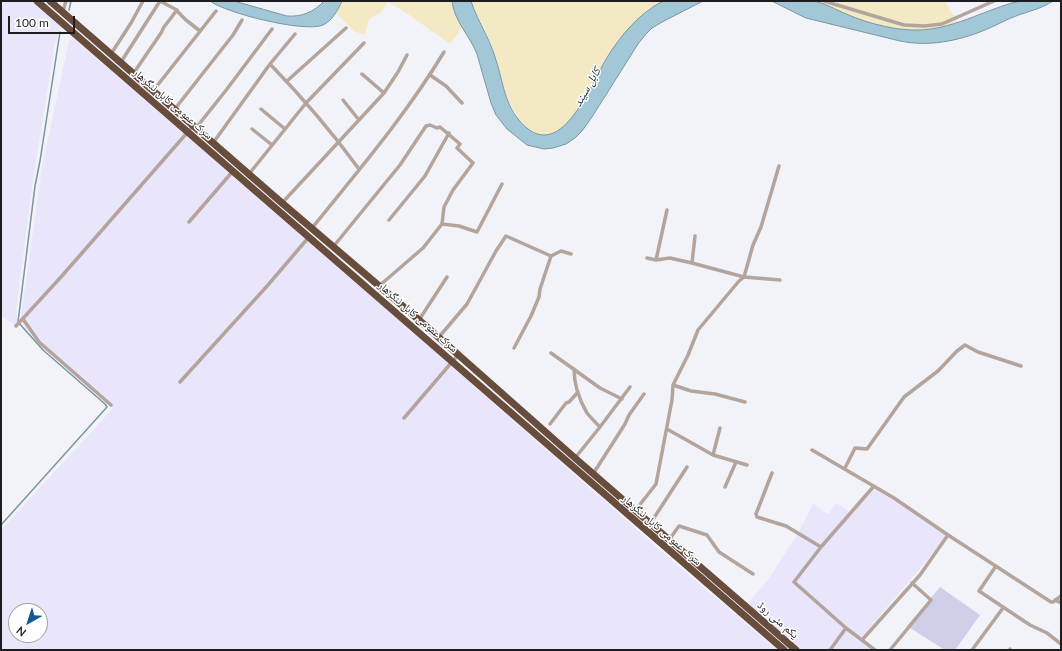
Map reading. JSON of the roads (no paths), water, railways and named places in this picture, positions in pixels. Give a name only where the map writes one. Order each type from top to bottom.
[{"type":"highway","name":"سرک عمومی کابل ننگرهار","points":[[37,1],[193,129],[213,143],[439,337],[635,511],[745,606]]},
{"type":"highway","name":"سرک عمومی کابل ننگرهار","points":[[50,1],[174,110],[233,171],[784,650]]},
{"type":"highway","name":"یکم مئی روڈ","points":[[745,606],[796,650]]},
{"type":"street","points":[[63,12],[66,1]]},
{"type":"street","points":[[111,54],[132,22],[143,1]]},
{"type":"street","points":[[121,62],[160,1],[176,10],[186,20],[200,30]]},
{"type":"street","points":[[824,1],[904,25],[924,26],[942,24],[994,1]]},
{"type":"street","points":[[133,74],[176,10]]},
{"type":"street","points":[[153,91],[216,11]]},
{"type":"street","points":[[174,110],[233,35],[242,20]]},
{"type":"street","points":[[287,81],[346,28]]},
{"type":"street","points":[[16,326],[228,89],[272,29]]},
{"type":"street","points":[[213,143],[270,64],[295,34]]},
{"type":"street","points":[[249,174],[306,103],[364,43]]},
{"type":"street","points":[[312,228],[398,122],[444,52]]},
{"type":"street","points":[[282,203],[384,93],[407,55]]},
{"type":"street","points":[[270,64],[287,81],[339,141],[359,169]]},
{"type":"street","points":[[362,74],[384,93]]},
{"type":"street","points":[[430,75],[446,86],[462,103]]},
{"type":"street","points":[[343,100],[359,120]]},
{"type":"street","points":[[261,109],[285,129]]},
{"type":"street","points":[[333,247],[400,165],[426,126],[430,125],[437,128],[440,127],[448,133],[460,144],[457,148],[473,163],[453,190],[444,207],[442,224],[423,248],[379,286]]},
{"type":"street","points":[[252,129],[272,145]]},
{"type":"street","points":[[389,220],[425,176],[448,133]]},
{"type":"street","points":[[635,511],[656,484],[672,400],[673,385],[688,355],[698,330],[744,277],[752,245],[761,227],[779,166]]},
{"type":"street","points":[[189,222],[233,171]]},
{"type":"street","points":[[442,224],[459,226],[477,232],[502,184]]},
{"type":"street","points":[[656,260],[667,210]]},
{"type":"street","points":[[439,337],[468,304],[496,251],[506,236],[551,256]]},
{"type":"street","points":[[692,263],[696,236]]},
{"type":"street","points":[[180,382],[268,285],[309,237]]},
{"type":"street","points":[[514,348],[539,297],[540,288],[551,256],[561,251],[571,254]]},
{"type":"street","points":[[647,258],[656,260],[670,258],[744,277],[780,280]]},
{"type":"street","points":[[419,320],[447,277]]},
{"type":"street","points":[[23,319],[39,342],[111,405]]},
{"type":"street","points":[[845,468],[855,448],[867,449],[904,397],[938,371],[957,351],[965,345],[978,352],[1021,366]]},
{"type":"street","points":[[551,353],[600,388],[622,399]]},
{"type":"street","points":[[404,418],[458,355]]},
{"type":"street","points":[[574,369],[574,378],[578,392],[587,413],[600,427]]},
{"type":"street","points":[[673,385],[745,402]]},
{"type":"street","points":[[575,458],[630,387]]},
{"type":"street","points":[[550,424],[566,403],[569,402],[578,392]]},
{"type":"street","points":[[593,474],[625,424],[629,415],[644,394]]},
{"type":"street","points":[[713,455],[720,428]]},
{"type":"street","points":[[667,429],[713,455],[747,465]]},
{"type":"street","points":[[812,450],[845,468],[917,513],[948,536],[1051,602],[1061,596]]},
{"type":"street","points":[[725,487],[736,462]]},
{"type":"street","points":[[650,524],[687,467]]},
{"type":"street","points":[[772,473],[761,497],[756,514],[757,517],[786,526],[821,547]]},
{"type":"street","points":[[874,486],[821,547],[794,582],[846,628],[875,650]]},
{"type":"street","points":[[669,540],[680,526],[707,535],[719,552],[753,574]]},
{"type":"street","points":[[862,640],[920,575],[948,536]]},
{"type":"street","points":[[996,566],[979,590],[1003,608],[1030,625],[1047,633],[1061,644]]},
{"type":"street","points":[[890,650],[930,600],[912,583]]},
{"type":"street","points":[[1055,600],[1061,604]]},
{"type":"street","points":[[972,650],[1003,608]]},
{"type":"street","points":[[830,650],[846,628]]},
{"type":"waterway","points":[[69,10],[71,1]]},
{"type":"waterway","points":[[1,525],[107,407],[43,350],[18,322],[35,186],[60,32]]},
{"type":"water label","name":"کابل سيند","points":[[587,87]]}]
